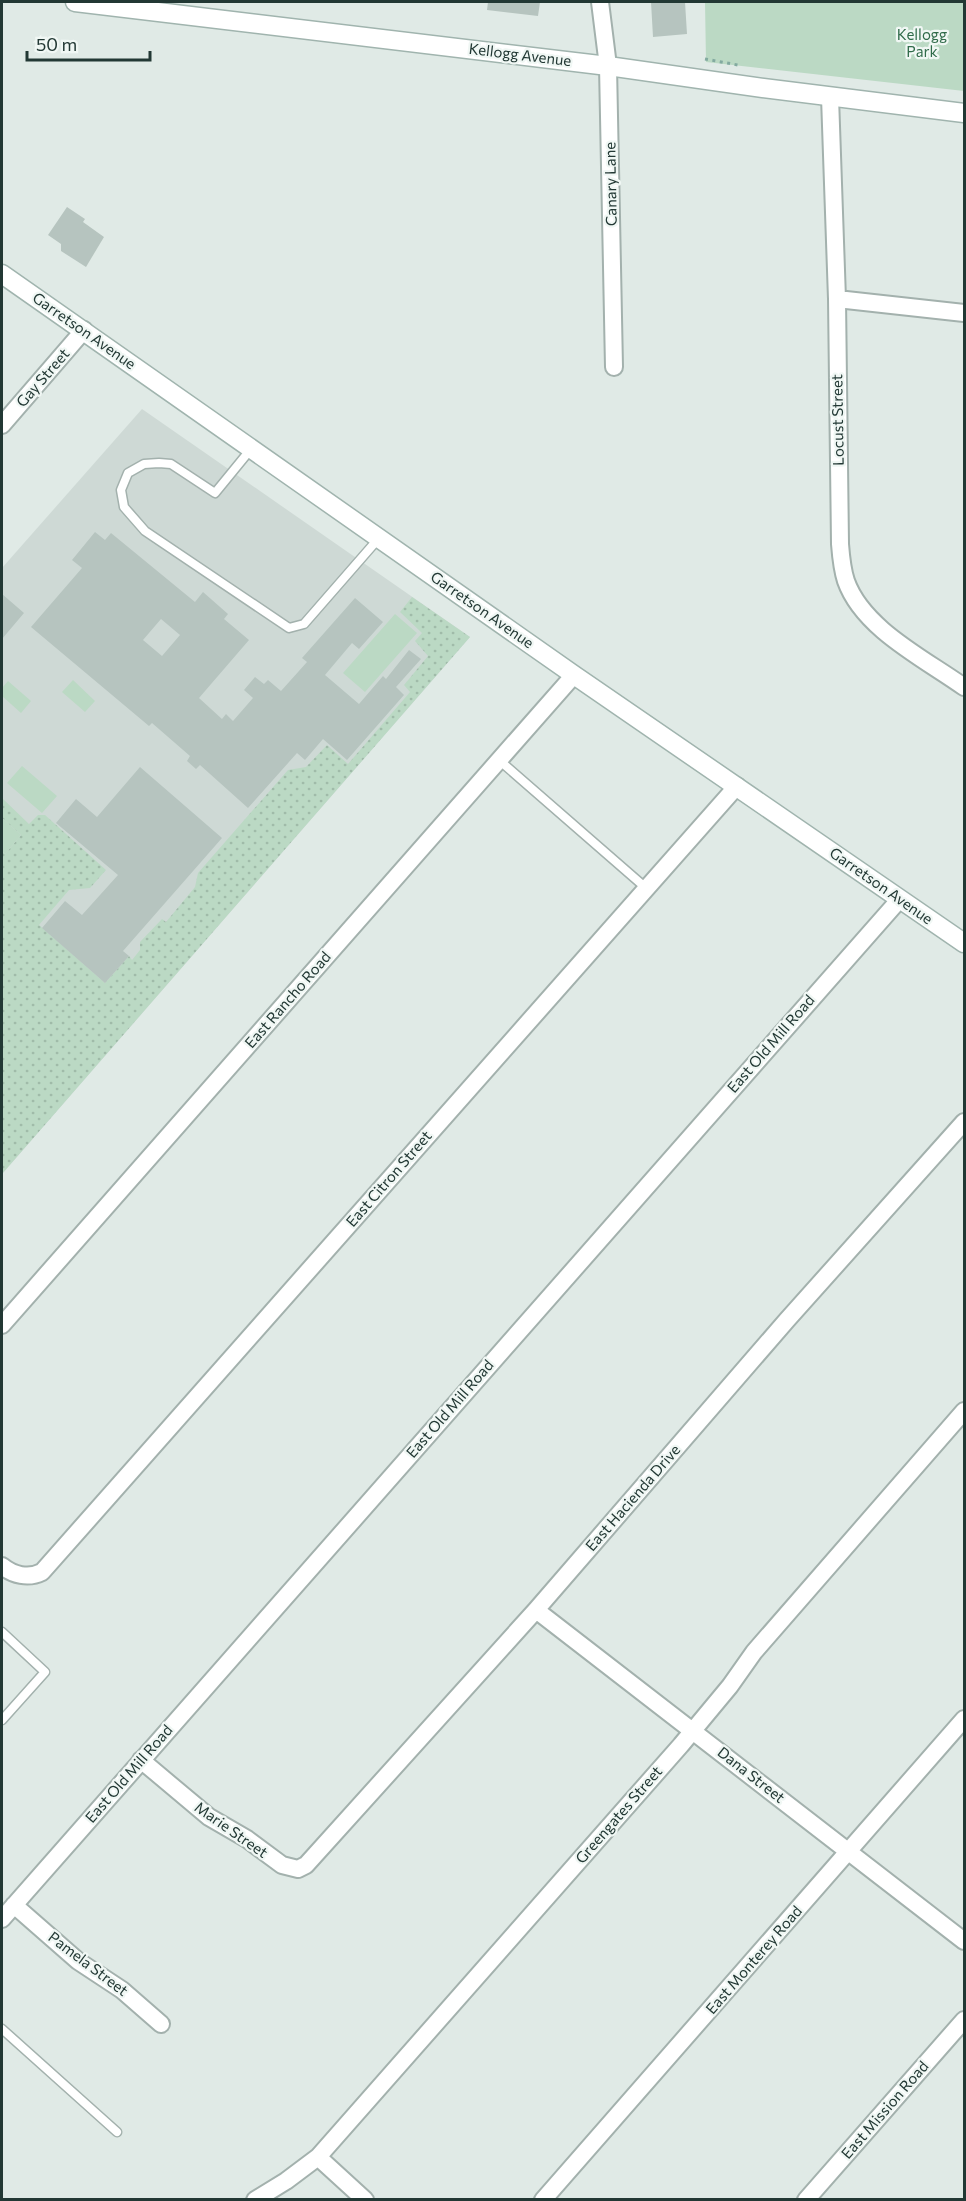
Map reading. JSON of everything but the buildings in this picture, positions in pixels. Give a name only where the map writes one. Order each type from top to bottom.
[{"type":"street","name":"Kellogg Avenue","points":[[75,2],[608,66],[964,113]]},
{"type":"street","name":"Canary Lane","points":[[600,2],[608,66],[614,367]]},
{"type":"street","name":"Locust Street","points":[[830,97],[837,299],[840,544],[846,580],[862,610],[874,622],[964,687]]},
{"type":"street","name":"Garretson Avenue","points":[[2,274],[574,675],[964,943]]},
{"type":"street","points":[[837,299],[964,313]]},
{"type":"street","name":"Gay Street","points":[[2,425],[84,330]]},
{"type":"street","name":"East Rancho Road","points":[[2,1325],[574,675]]},
{"type":"street","name":"East Citron Street","points":[[2,1566],[12,1573],[25,1576],[42,1572],[737,786]]},
{"type":"street","name":"East Old Mill Road","points":[[2,1919],[899,900]]},
{"type":"street","name":"East Hacienda Drive","points":[[298,1869],[306,1865],[537,1610],[787,1320],[964,1122]]},
{"type":"street","name":"Greengates Street","points":[[255,2199],[286,2181],[318,2157],[693,1731],[754,1652],[964,1411]]},
{"type":"street","name":"Dana Street","points":[[537,1610],[964,1941]]},
{"type":"street","name":"East Monterey Road","points":[[543,2199],[964,1719]]},
{"type":"street","name":"Marie Street","points":[[141,1760],[209,1817],[247,1839],[282,1865],[298,1869]]},
{"type":"street","name":"Pamela Street","points":[[14,1905],[78,1961],[122,1990],[161,2024]]},
{"type":"street","name":"East Mission Road","points":[[806,2199],[964,2020]]},
{"type":"street","points":[[318,2157],[366,2199]]},
{"type":"lane","points":[[251,449],[215,493],[171,464],[144,464],[128,473],[121,490],[124,507],[145,531],[289,628],[304,624],[379,538]]},
{"type":"lane","points":[[499,760],[646,888]]},
{"type":"lane","points":[[2,1632],[45,1672],[2,1720]]},
{"type":"lane","points":[[2,2029],[117,2132]]},
{"type":"shaded area","points":[[142,409],[470,637],[2,1174],[2,568]]},
{"type":"green space","name":"Kellogg Park","points":[[705,2],[964,2],[964,91],[706,62]]},
{"type":"green space","points":[[412,597],[470,637],[2,1174],[2,851],[5,854],[21,835],[2,818],[2,798],[29,824],[38,815],[45,815],[106,870],[90,888],[69,890],[39,925],[105,983],[129,956],[132,960],[140,950],[140,942],[162,919],[166,922],[195,887],[198,873],[288,770],[306,767],[327,745],[348,764],[410,692],[404,685],[428,656],[415,641],[422,633],[400,612]]},
{"type":"green space","points":[[395,614],[417,633],[365,692],[343,673]]},
{"type":"green space","points":[[73,680],[95,701],[85,712],[62,692]]},
{"type":"green space","points":[[8,681],[31,701],[21,713],[2,696],[2,688]]},
{"type":"green space","points":[[22,766],[57,796],[42,813],[7,783]]},
{"type":"green space","points":[[2,818],[21,835],[5,854],[2,851]]}]
